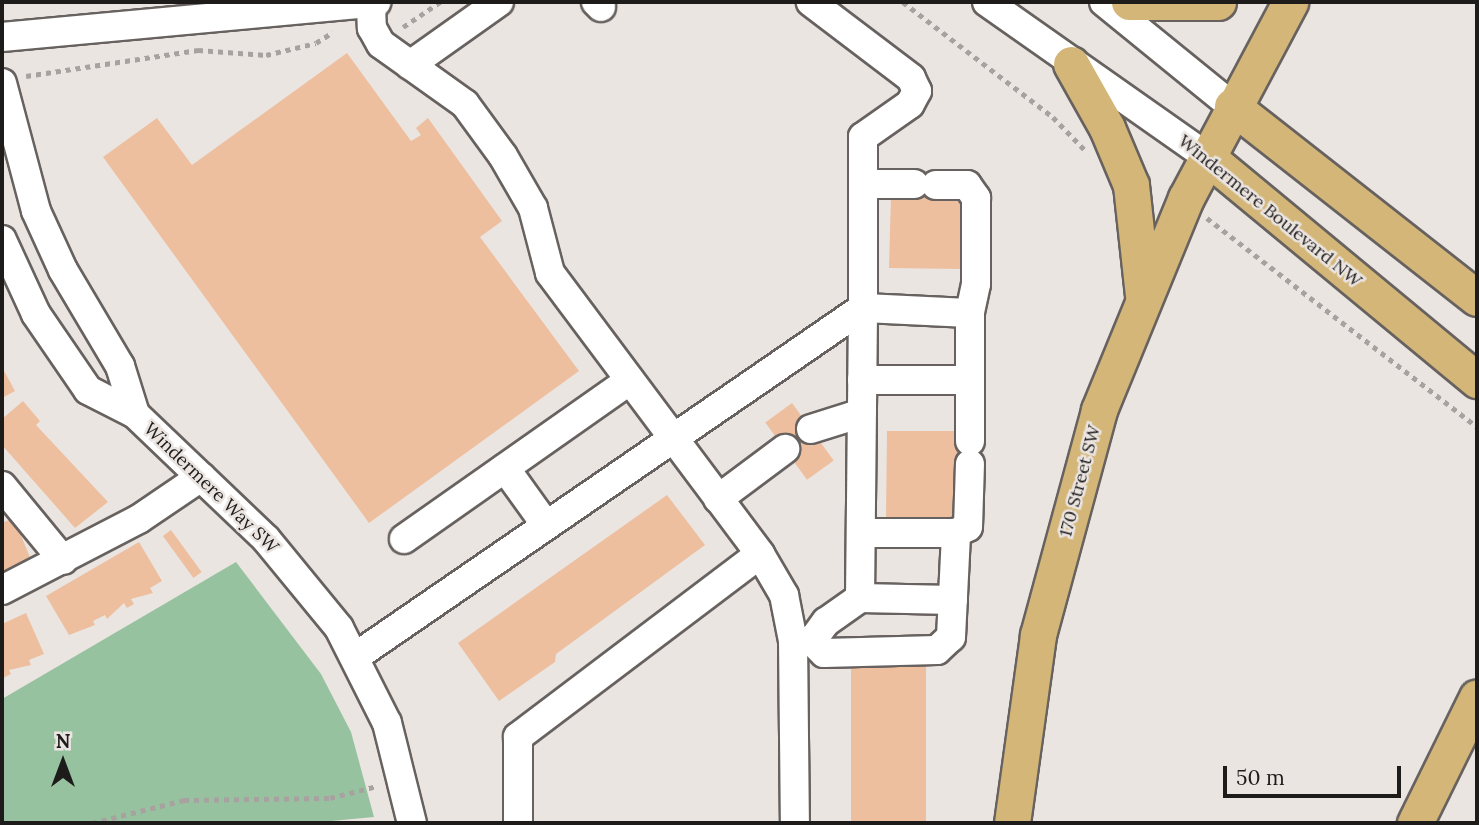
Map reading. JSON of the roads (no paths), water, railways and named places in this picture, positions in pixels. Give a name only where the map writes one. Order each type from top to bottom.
[{"type":"main road","points":[[1129,2],[1218,2]]},
{"type":"main road","name":"170 Street SW","points":[[1012,823],[1038,635],[1099,410],[1143,296],[1186,198],[1232,106],[1290,2]]},
{"type":"main road","points":[[1071,64],[1107,128],[1131,185],[1143,296]]},
{"type":"main road","points":[[1232,106],[1477,298]]},
{"type":"main road","name":"Windermere Boulevard NW","points":[[1206,156],[1477,380]]},
{"type":"main road","points":[[1415,823],[1475,703]]},
{"type":"street","points":[[410,65],[499,2]]},
{"type":"street","points":[[811,2],[911,78],[917,92],[910,104],[863,137],[860,598]]},
{"type":"street","name":"Windermere Boulevard NW","points":[[987,2],[1071,64],[1206,156]]},
{"type":"street","points":[[1104,2],[1232,106]]},
{"type":"street","points":[[2,37],[341,5],[373,11],[381,44],[465,104],[503,156],[533,208],[539,244],[550,273],[760,554],[784,595],[803,641],[794,823]]},
{"type":"street","name":"Windermere Way SW","points":[[13,79],[36,211],[63,270],[120,366],[135,414]]},
{"type":"street","points":[[862,533],[956,533],[968,527],[971,313],[976,284],[976,198],[967,185],[864,184]]},
{"type":"street","name":"Windermere Way SW","points":[[3,245],[36,314],[88,390],[135,414],[266,539],[339,628],[387,723],[412,823]]},
{"type":"street","points":[[355,657],[863,308],[971,313]]},
{"type":"street","points":[[862,380],[970,380]]},
{"type":"street","points":[[404,539],[629,381]]},
{"type":"street","points":[[811,429],[862,413]]},
{"type":"street","points":[[718,499],[785,449]]},
{"type":"street","points":[[505,468],[545,525]]},
{"type":"street","points":[[2,590],[139,519],[201,477]]},
{"type":"street","points":[[2,486],[63,560]]},
{"type":"street","points":[[803,641],[824,653],[937,650],[951,637],[956,533]]},
{"type":"street","points":[[518,823],[518,737],[760,554]]},
{"type":"street","points":[[803,641],[860,598],[953,600]]}]
